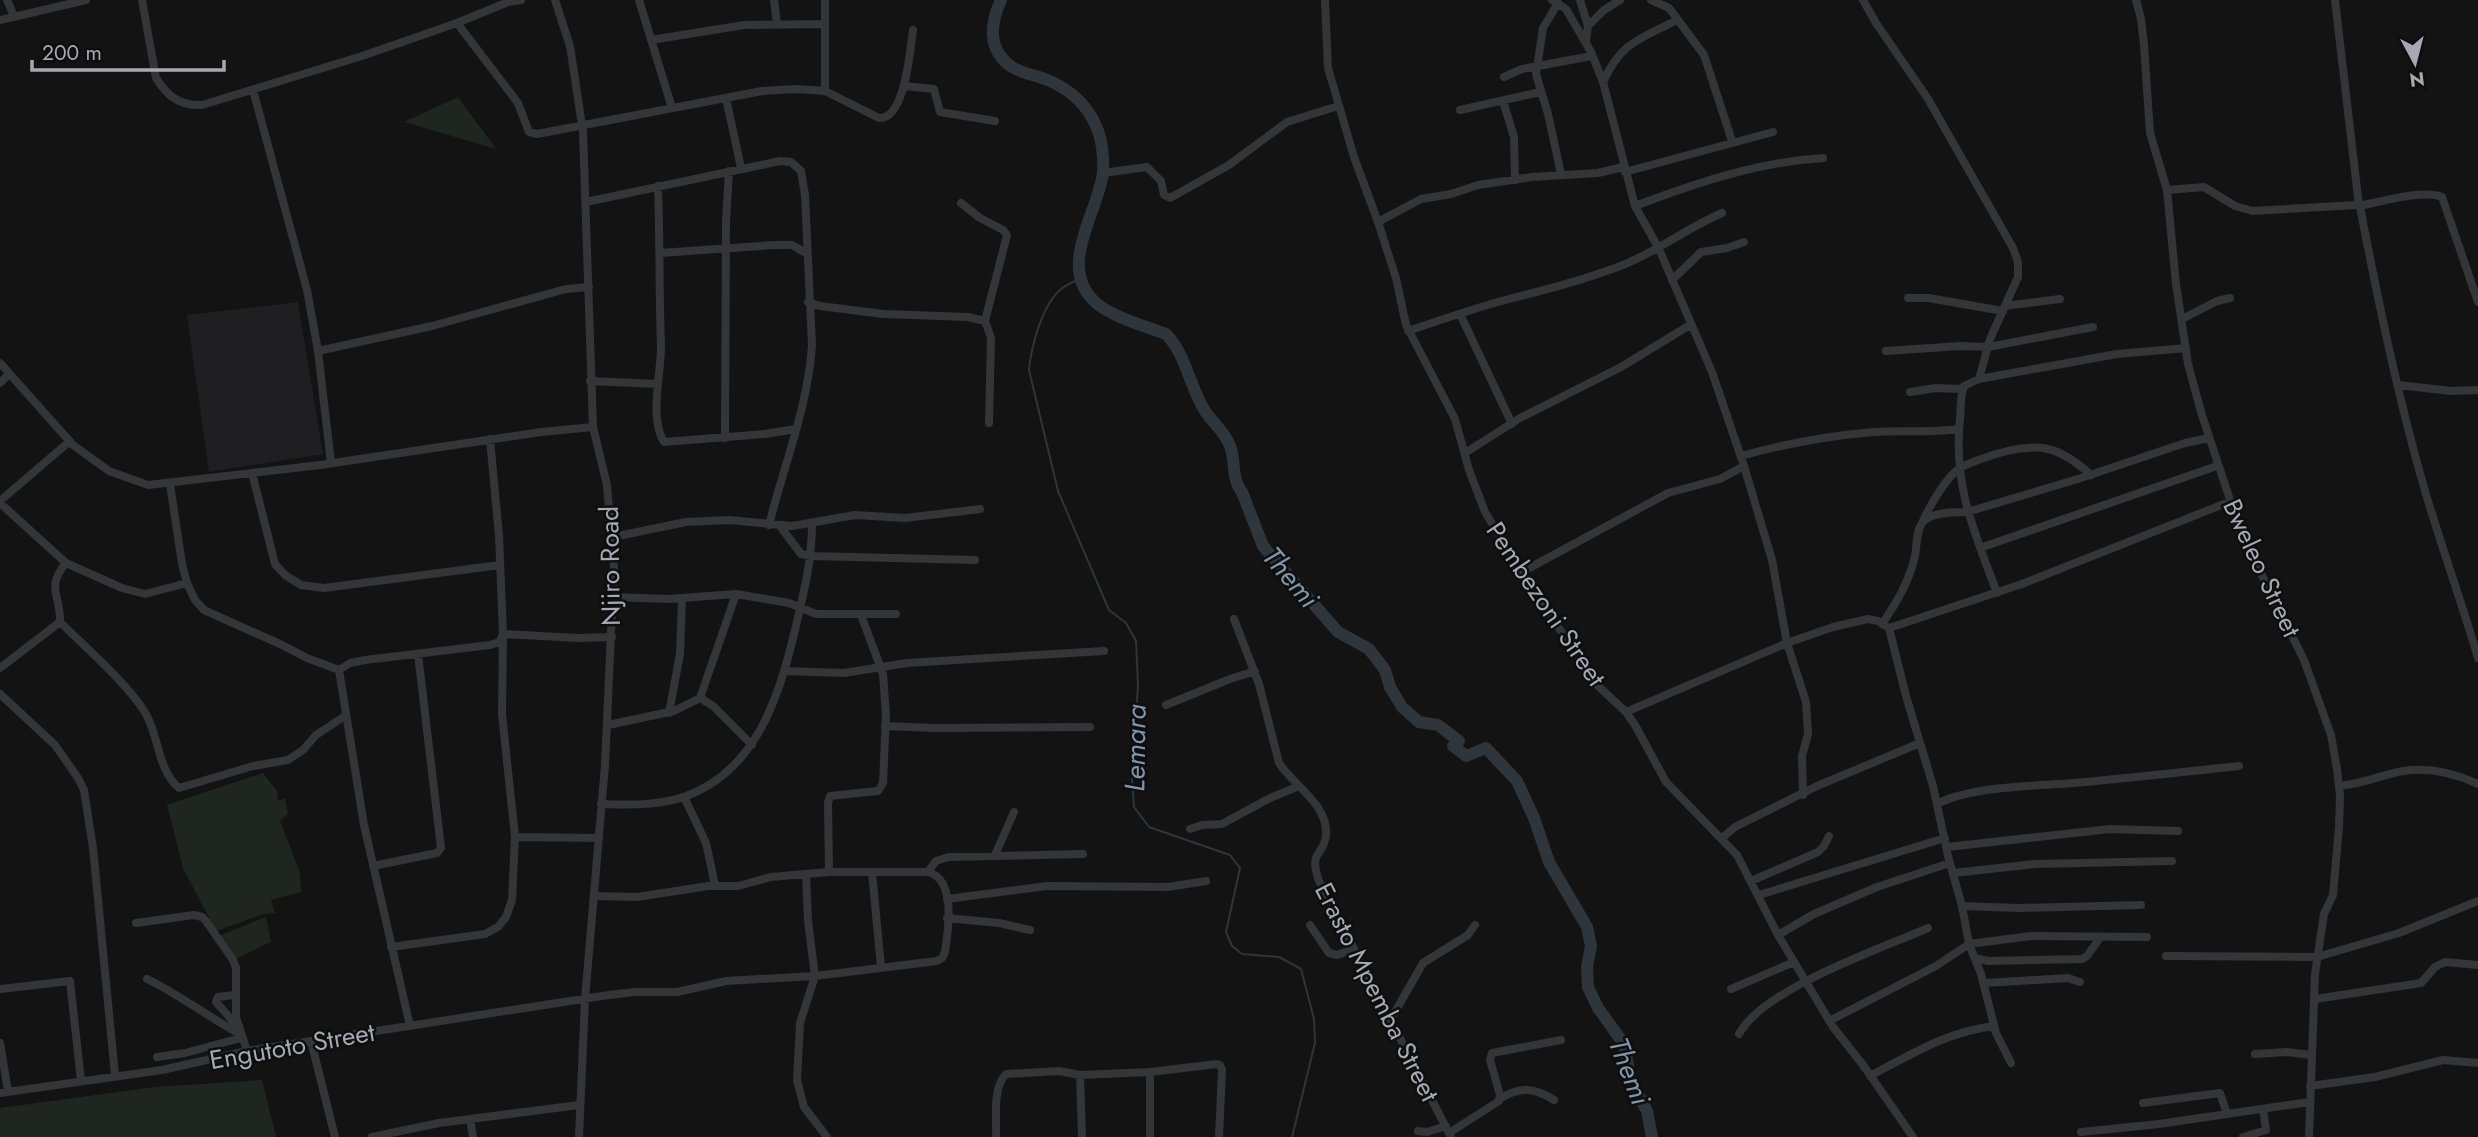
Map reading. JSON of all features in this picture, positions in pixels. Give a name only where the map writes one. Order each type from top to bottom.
[{"type":"street","points":[[7,0],[14,16]]},
{"type":"street","points":[[0,20],[86,0]]},
{"type":"street","points":[[142,0],[156,78],[176,101],[189,106],[202,106],[362,56],[508,2],[521,0]]},
{"type":"street","name":"Njiro Road","points":[[555,0],[570,46],[582,127],[593,427],[607,485],[613,537],[608,725],[585,999],[579,1137]]},
{"type":"street","points":[[639,0],[672,108]]},
{"type":"street","points":[[774,0],[777,24]]},
{"type":"street","points":[[825,0],[825,91]]},
{"type":"street","name":"Pembezoni Street","points":[[1325,0],[1328,68],[1338,106],[1396,278],[1408,331],[1455,419],[1485,512],[1540,602],[1597,685],[1626,712],[1667,782],[1737,855],[1778,935],[1829,1021],[1913,1137]]},
{"type":"street","points":[[1580,0],[1588,26],[1586,42]]},
{"type":"street","points":[[1588,26],[1604,10],[1620,0]]},
{"type":"street","points":[[1651,0],[1669,8],[1704,55],[1732,141]]},
{"type":"street","points":[[1863,0],[1928,99],[2013,248],[2019,271],[1988,347],[1979,379]]},
{"type":"street","name":"Bweleo Street","points":[[2136,0],[2141,19],[2150,133],[2167,190],[2174,268],[2188,364],[2208,438],[2241,533],[2305,660],[2331,735],[2339,786],[2339,827],[2333,895],[2325,914],[2315,974],[2309,1137]]},
{"type":"street","points":[[2336,0],[2359,206],[2383,329],[2430,508],[2478,658]]},
{"type":"street","points":[[1561,174],[1548,114],[1535,74],[1543,28],[1555,1],[1566,9],[1586,42],[1603,82],[1635,206],[1659,249],[1712,372],[1741,456],[1772,560],[1787,643],[1806,702],[1808,734],[1802,756],[1803,795]]},
{"type":"street","points":[[1603,82],[1617,55],[1632,43],[1677,20]]},
{"type":"street","points":[[457,23],[518,103],[530,132],[537,134],[762,91],[796,89],[825,91],[879,118],[885,118],[898,103],[904,86],[913,30]]},
{"type":"street","points":[[651,40],[713,29],[777,24],[825,24]]},
{"type":"street","points":[[1504,77],[1514,71],[1592,56]]},
{"type":"street","points":[[904,86],[934,89],[940,111],[995,121]]},
{"type":"street","points":[[253,90],[307,290],[318,351],[331,463]]},
{"type":"street","points":[[1461,110],[1540,92]]},
{"type":"street","points":[[726,98],[741,168]]},
{"type":"street","points":[[1503,101],[1514,137],[1515,180]]},
{"type":"street","points":[[1103,173],[1147,167],[1158,176],[1164,195],[1170,198],[1229,165],[1287,122],[1338,106]]},
{"type":"street","points":[[1378,222],[1425,198],[1451,194],[1466,188],[1561,174],[1624,169],[1773,132]]},
{"type":"street","points":[[1635,206],[1723,175],[1775,163],[1823,158]]},
{"type":"street","points":[[586,202],[786,160],[797,165],[801,171],[805,195],[812,345],[796,429],[769,525]]},
{"type":"street","points":[[725,438],[729,171]]},
{"type":"street","points":[[658,186],[661,350],[658,384],[659,434],[664,442],[796,429]]},
{"type":"street","points":[[2167,190],[2204,187],[2235,206],[2253,211],[2359,206],[2435,194],[2442,197],[2478,302]]},
{"type":"street","points":[[961,203],[1007,235],[985,321],[991,338],[989,423]]},
{"type":"street","points":[[1408,331],[1580,280],[1659,249],[1672,239],[1722,213]]},
{"type":"street","points":[[1672,280],[1701,252],[1744,242]]},
{"type":"street","points":[[660,253],[785,245],[799,248],[806,253]]},
{"type":"street","points":[[318,351],[432,326],[566,289],[589,288]]},
{"type":"street","points":[[1908,298],[1929,298],[2004,308],[2060,299]]},
{"type":"street","points":[[2182,319],[2217,301],[2230,298]]},
{"type":"street","points":[[808,302],[883,314],[968,317],[985,321]]},
{"type":"street","points":[[1460,314],[1512,424]]},
{"type":"street","points":[[1465,453],[1520,418],[1621,367],[1690,325]]},
{"type":"street","points":[[1886,351],[1988,347],[2092,327]]},
{"type":"street","points":[[1997,593],[1967,512],[1958,469],[1962,389],[1969,382],[1979,379],[2117,354],[2186,348]]},
{"type":"street","points":[[0,363],[70,441],[109,471],[148,485],[593,427]]},
{"type":"street","points":[[0,383],[9,374]]},
{"type":"street","points":[[590,381],[658,384]]},
{"type":"street","points":[[2398,386],[2451,391],[2478,390]]},
{"type":"street","points":[[1910,392],[1936,388],[1962,389]]},
{"type":"street","points":[[1741,456],[1777,446],[1843,435],[1959,429]]},
{"type":"street","points":[[1923,521],[1949,513],[1967,512],[2208,438]]},
{"type":"street","points":[[391,947],[485,934],[498,927],[506,917],[512,900],[515,837],[502,714],[500,565],[496,488],[490,439]]},
{"type":"street","points":[[70,441],[32,471],[0,502],[66,563],[134,593],[145,594],[187,583]]},
{"type":"street","points":[[2011,1063],[1994,1026],[1984,983],[1969,944],[1937,804],[1886,626],[1910,576],[1923,521],[1931,503],[1958,469],[2017,448],[2034,446],[2064,454],[2091,475]]},
{"type":"street","points":[[1522,572],[1668,494],[1720,479],[1744,466]]},
{"type":"street","points":[[1980,548],[2217,466]]},
{"type":"street","points":[[252,473],[275,564],[285,575],[301,585],[344,587],[500,565]]},
{"type":"street","points":[[170,484],[187,583],[195,600],[204,610],[307,659],[339,670]]},
{"type":"street","points":[[1626,712],[1787,643],[1833,627],[1868,620],[1886,626],[1997,593],[2229,502]]},
{"type":"street","points":[[613,537],[686,522],[729,520],[780,526],[855,516],[905,518],[980,509]]},
{"type":"street","points":[[601,804],[649,804],[684,797],[726,772],[752,745],[770,710],[785,671],[805,593],[811,556],[812,523]]},
{"type":"street","points":[[780,526],[802,554],[811,556],[975,560]]},
{"type":"street","points":[[66,563],[54,583],[60,622],[110,672],[146,714],[167,771],[180,789],[253,765],[288,760],[303,750],[316,735],[345,716]]},
{"type":"street","points":[[613,597],[682,598],[736,594],[778,600],[816,614],[896,614]]},
{"type":"street","points":[[608,725],[670,713],[700,698],[736,594]]},
{"type":"street","points":[[670,713],[680,654],[682,598]]},
{"type":"street","points":[[829,872],[828,799],[837,793],[869,792],[881,788],[886,726],[884,682],[861,615]]},
{"type":"street","name":"Erasto Mpemba Street","points":[[1234,619],[1255,671],[1275,754],[1285,772],[1317,805],[1322,816],[1326,837],[1315,857],[1316,874],[1331,908],[1449,1132]]},
{"type":"street","points":[[0,668],[60,622]]},
{"type":"street","points":[[503,634],[612,637]]},
{"type":"street","points":[[339,670],[350,663],[365,660],[491,645],[500,642],[503,634]]},
{"type":"street","points":[[785,671],[844,673],[907,663],[1104,651]]},
{"type":"street","points":[[373,866],[437,853],[441,848],[418,654]]},
{"type":"street","points":[[339,670],[373,866],[411,1026]]},
{"type":"street","points":[[1166,705],[1230,678],[1255,671]]},
{"type":"street","points":[[0,694],[55,745],[84,790],[93,848],[115,1075]]},
{"type":"street","points":[[700,698],[713,706],[752,745]]},
{"type":"street","points":[[886,726],[1090,727]]},
{"type":"street","points":[[1722,838],[1749,820],[1826,782],[1920,743]]},
{"type":"street","points":[[1937,804],[1961,795],[2031,785],[2171,775],[2239,766]]},
{"type":"street","points":[[2339,786],[2366,783],[2403,771],[2419,770],[2452,774],[2478,784]]},
{"type":"street","points":[[1190,829],[1202,825],[1223,824],[1270,797],[1299,786]]},
{"type":"street","points":[[684,797],[706,843],[715,885]]},
{"type":"street","points":[[995,855],[1014,812]]},
{"type":"street","points":[[1759,895],[1946,842],[2110,829],[2178,831]]},
{"type":"street","points":[[1751,881],[1818,852],[1829,836]]},
{"type":"street","points":[[515,837],[599,838]]},
{"type":"street","points":[[928,872],[941,858],[1083,853]]},
{"type":"street","points":[[1953,873],[2035,864],[2172,861]]},
{"type":"street","points":[[1778,935],[1814,914],[1877,887],[1950,863]]},
{"type":"street","points":[[594,896],[637,897],[715,885],[738,886],[771,877],[829,872],[928,872],[939,878],[947,898],[947,918],[986,921],[1030,930]]},
{"type":"street","points":[[872,872],[881,967]]},
{"type":"street","points":[[806,874],[808,921],[816,976],[800,1023],[797,1080],[804,1107],[827,1137]]},
{"type":"street","points":[[947,898],[1047,886],[1168,887],[1206,881]]},
{"type":"street","points":[[2166,956],[2317,957],[2399,933],[2478,901]]},
{"type":"street","points":[[1962,906],[2018,908],[2141,905]]},
{"type":"street","points":[[136,923],[194,915],[202,917],[233,960],[237,974],[235,995],[240,1033],[247,1051]]},
{"type":"street","name":"Engutoto Street","points":[[4,1092],[162,1070],[247,1051],[585,999],[635,992],[677,992],[726,981],[816,976],[937,961],[942,958],[946,942],[947,918]]},
{"type":"street","points":[[1310,925],[1329,953],[1337,955],[1354,949]]},
{"type":"street","points":[[1391,1019],[1423,962],[1468,935],[1475,925]]},
{"type":"street","points":[[1740,1034],[1744,1025],[1762,1007],[1806,982],[1928,929]]},
{"type":"street","points":[[1829,1021],[1922,974],[1969,944],[2031,936],[2147,937]]},
{"type":"street","points":[[1975,958],[1988,961],[2082,959],[2100,938]]},
{"type":"street","points":[[1731,989],[1794,962]]},
{"type":"street","points":[[2315,999],[2421,983],[2435,967],[2445,962],[2478,965]]},
{"type":"street","points":[[1984,983],[2068,978],[2080,982]]},
{"type":"street","points":[[147,979],[189,1002],[215,1021],[240,1033]]},
{"type":"street","points":[[0,989],[69,981],[81,1080]]},
{"type":"street","points":[[235,995],[218,997],[216,1002],[240,1033]]},
{"type":"street","points":[[1870,1076],[1925,1047],[1961,1032],[1994,1026]]},
{"type":"street","points":[[157,1057],[185,1053],[240,1033]]},
{"type":"street","points":[[1501,1098],[1490,1060],[1492,1053],[1561,1040]]},
{"type":"street","points":[[312,1041],[335,1137]]},
{"type":"street","points":[[0,1043],[4,1092]]},
{"type":"street","points":[[2255,1054],[2287,1052],[2311,1055]]},
{"type":"street","points":[[2310,1086],[2375,1077],[2444,1060],[2478,1063]]},
{"type":"street","points":[[996,1137],[998,1096],[1006,1074],[1059,1071],[1080,1075],[1220,1065],[1222,1102],[1219,1137]]},
{"type":"street","points":[[1150,1072],[1150,1137]]},
{"type":"street","points":[[1080,1075],[1082,1137]]},
{"type":"street","points":[[1418,1131],[1449,1132],[1509,1093],[1527,1088],[1537,1090],[1554,1100]]},
{"type":"street","points":[[2143,1103],[2220,1093],[2227,1114]]},
{"type":"street","points":[[2081,1132],[2160,1125],[2309,1102]]},
{"type":"street","points":[[372,1137],[470,1119],[579,1105]]},
{"type":"street","points":[[2243,1137],[2266,1130],[2263,1109]]},
{"type":"street","points":[[470,1119],[473,1137]]},
{"type":"shaded area","points":[[458,97],[496,149],[404,122]]},
{"type":"shaded area","points":[[298,302],[323,454],[209,472],[187,315]]},
{"type":"shaded area","points":[[263,773],[277,791],[278,801],[285,798],[288,814],[280,821],[300,872],[301,892],[271,900],[275,913],[264,914],[216,931],[183,868],[167,805]]},
{"type":"shaded area","points":[[266,917],[271,942],[235,959],[219,936]]},
{"type":"shaded area","points":[[262,1080],[276,1137],[0,1137],[0,1108],[155,1087]]},
{"type":"waterway","name":"Themi","points":[[1001,0],[993,27],[998,53],[1012,67],[1051,81],[1075,97],[1089,113],[1100,137],[1103,173],[1079,255],[1083,286],[1093,300],[1108,311],[1166,334],[1173,342],[1205,411],[1228,441],[1236,481],[1263,546],[1338,632],[1369,649],[1385,670],[1390,687],[1402,707],[1419,722],[1438,725],[1459,741],[1453,746],[1466,756],[1486,748],[1517,781],[1534,818],[1549,862],[1587,927],[1591,946],[1587,967],[1588,987],[1598,1008],[1624,1044],[1631,1082],[1647,1111],[1652,1137]]},
{"type":"waterway","name":"Lemara","points":[[1080,278],[1061,289],[1048,305],[1035,338],[1029,370],[1058,491],[1109,610],[1126,623],[1136,641],[1138,686],[1132,780],[1134,807],[1149,827],[1230,855],[1240,868],[1226,932],[1232,946],[1242,954],[1279,957],[1301,969],[1314,1019],[1315,1043],[1292,1137]]}]
